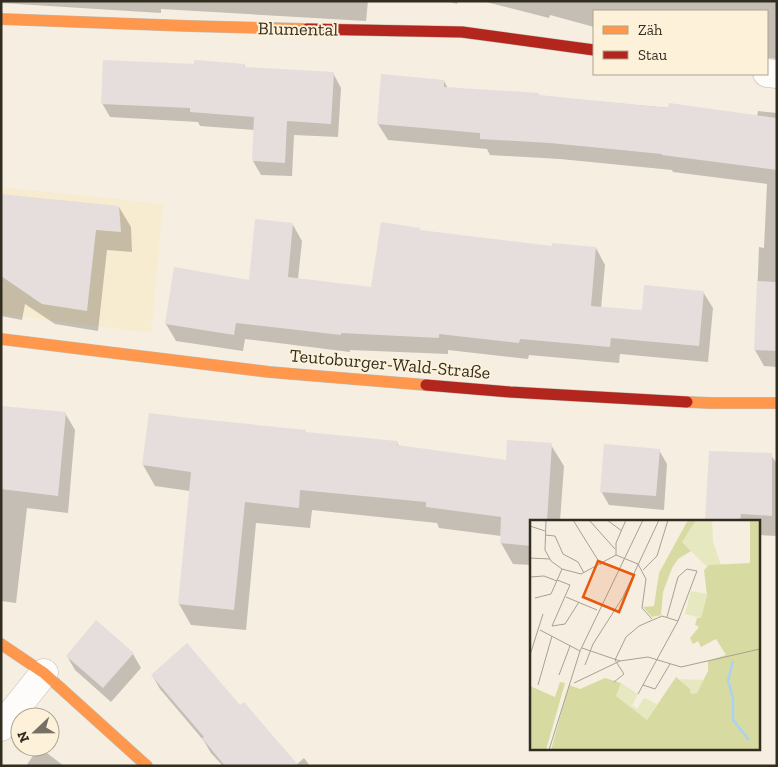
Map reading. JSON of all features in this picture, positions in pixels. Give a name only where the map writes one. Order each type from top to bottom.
[{"type":"street","name":"Blumental","points":[[1,19],[188,26],[462,32],[593,50]]},
{"type":"street","name":"Teutoburger-Wald-Straße","points":[[1,339],[288,374],[510,392],[711,403],[777,403]]},
{"type":"street","points":[[1,644],[44,673],[147,766]]},
{"type":"street","points":[[1,727],[44,673]]},
{"type":"shaded area","points":[[1,187],[163,204],[151,333],[1,314]]},
{"type":"building","points":[[103,60],[194,64],[194,60],[245,64],[244,67],[334,72],[331,124],[287,121],[285,163],[252,161],[254,117],[190,112],[190,108],[101,104]]},
{"type":"building","points":[[381,74],[444,80],[444,87],[539,93],[539,95],[668,108],[669,103],[777,118],[777,170],[662,154],[550,143],[480,139],[480,133],[377,124]]},
{"type":"building","points":[[1,194],[119,206],[121,232],[96,230],[87,311],[42,304],[1,276]]},
{"type":"building","points":[[255,219],[293,223],[288,277],[371,287],[381,222],[420,228],[420,230],[552,246],[552,243],[596,247],[591,306],[642,310],[644,285],[704,291],[699,346],[611,338],[610,347],[520,339],[519,343],[439,334],[439,338],[341,333],[341,335],[236,323],[234,335],[165,324],[174,267],[249,280]]},
{"type":"building","points":[[757,281],[777,282],[777,351],[754,350]]},
{"type":"building","points":[[1,406],[66,412],[58,496],[1,489]]},
{"type":"building","points":[[149,413],[397,441],[397,445],[506,460],[507,440],[552,443],[547,520],[530,520],[530,546],[500,543],[501,517],[426,507],[426,502],[300,490],[299,508],[245,502],[234,610],[178,604],[191,472],[142,465]]},
{"type":"building","points":[[604,444],[660,449],[656,496],[600,492]]},
{"type":"building","points":[[709,451],[772,453],[772,516],[741,514],[740,520],[705,520]]},
{"type":"building","points":[[96,620],[134,653],[103,688],[66,656]]},
{"type":"building","points":[[187,643],[240,705],[244,702],[299,766],[225,766],[202,738],[204,737],[151,675]]},
{"type":"traffic: slow","points":[[1,19],[307,29]]},
{"type":"traffic: slow","points":[[1,339],[269,372],[426,385]]},
{"type":"traffic: slow","points":[[687,402],[777,403]]},
{"type":"traffic: slow","points":[[1,644],[44,673],[147,766]]},
{"type":"traffic: jam","points":[[307,29],[462,32],[593,50]]},
{"type":"traffic: jam","points":[[426,385],[510,392],[687,402]]}]
